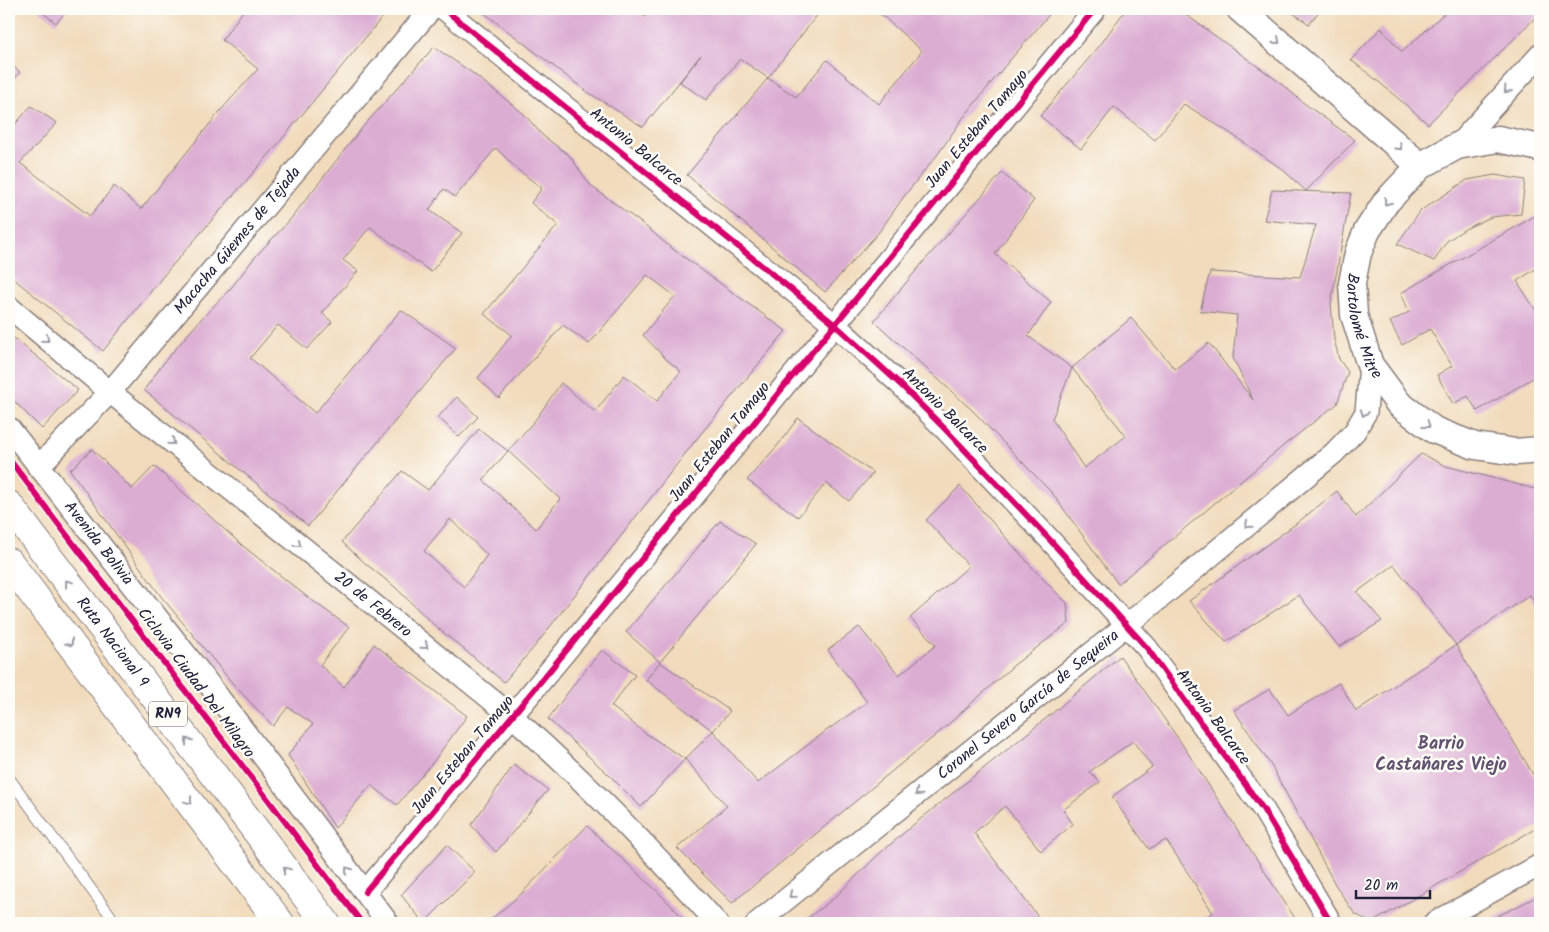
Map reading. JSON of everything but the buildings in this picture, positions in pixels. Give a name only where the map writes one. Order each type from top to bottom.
[{"type":"main road","name":"Ruta Nacional 9","points":[[9,505],[326,923]]},
{"type":"main road","name":"RN9","points":[[9,562],[280,923]]},
{"type":"street","name":"Macacha Güemes de Tejada","points":[[38,467],[110,392],[431,9]]},
{"type":"street","name":"Antonio Balcarce","points":[[444,9],[834,324],[900,384],[944,428],[1051,541],[1146,648],[1263,809],[1331,923]]},
{"type":"street","name":"Juan Esteban Tamayo","points":[[365,892],[513,717],[1094,9]]},
{"type":"street","points":[[1240,9],[1420,166]]},
{"type":"street","points":[[1457,146],[1540,55]]},
{"type":"street","points":[[1457,146],[1498,139],[1540,148]]},
{"type":"street","name":"Bartolomé Mitre","points":[[1457,146],[1420,166],[1386,202],[1367,231],[1358,253],[1352,283],[1354,315],[1370,365],[1399,404],[1434,430],[1475,446],[1516,452],[1540,450]]},
{"type":"street","name":"20 de Febrero","points":[[9,308],[110,392],[513,717],[555,754],[599,798],[717,923]]},
{"type":"street","name":"Coronel Severo García de Sequeira","points":[[757,923],[1334,453],[1355,431],[1366,412],[1370,365]]},
{"type":"street","name":"Avenida Bolivia","points":[[9,428],[202,675],[388,923]]},
{"type":"street","points":[[1434,923],[1540,865]]},
{"type":"lane","points":[[9,778],[116,923]]},
{"type":"cycle path","points":[[444,9],[834,324],[900,384],[944,428],[1051,541],[1147,648],[1263,809],[1331,923]]},
{"type":"cycle path","points":[[365,892],[549,672],[1095,9]]},
{"type":"cycle path","name":"Ciclovia Ciudad Del Milagro","points":[[9,459],[362,923]]},
{"type":"district","name":"Barrio Castañares Viejo","points":[[1441,754]]}]
